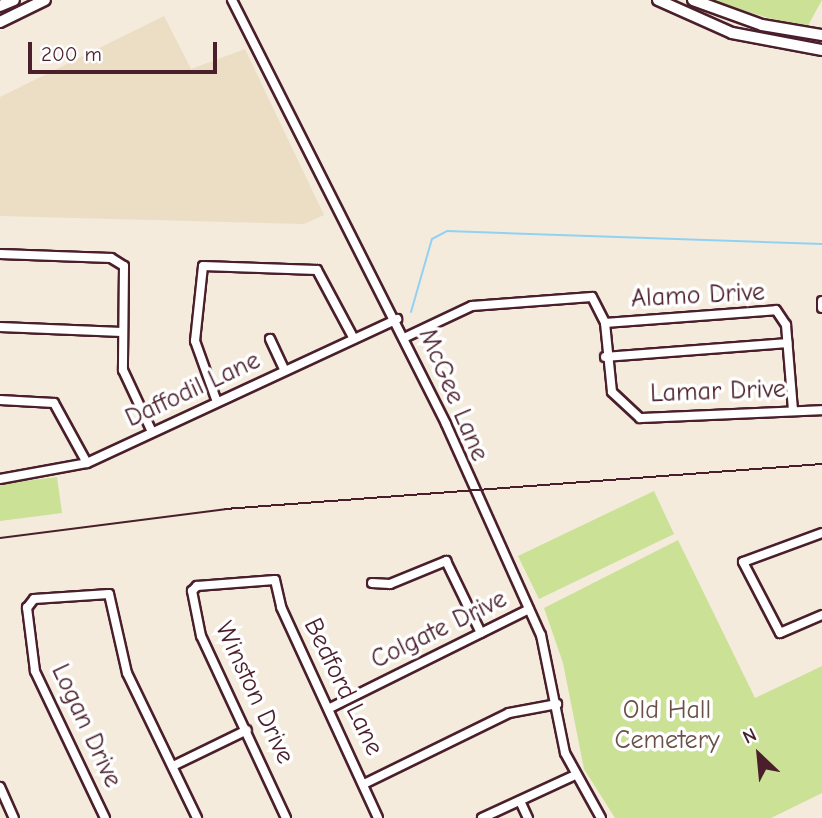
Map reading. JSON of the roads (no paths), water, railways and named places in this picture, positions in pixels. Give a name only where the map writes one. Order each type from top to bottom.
[{"type":"main road","points":[[0,6],[13,0]]},
{"type":"main road","points":[[659,0],[674,4],[732,33],[818,49],[820,35],[762,25],[693,0]]},
{"type":"main road","points":[[0,22],[39,1]]},
{"type":"street","name":"McGee Lane","points":[[232,0],[406,337],[529,609],[547,652],[573,776],[601,818]]},
{"type":"street","points":[[0,254],[120,262],[125,376],[152,432]]},
{"type":"street","points":[[217,402],[195,341],[203,266],[317,270],[354,339]]},
{"type":"street","points":[[406,337],[472,306],[581,298],[600,302],[605,323]]},
{"type":"street","points":[[822,301],[822,308]]},
{"type":"street","name":"Alamo Drive","points":[[605,323],[776,310],[788,343],[793,410]]},
{"type":"street","name":"Daffodil Lane","points":[[0,479],[87,463],[397,319]]},
{"type":"street","name":"Lamar Drive","points":[[605,323],[605,357],[612,392],[640,418],[822,410]]},
{"type":"street","points":[[0,327],[122,332]]},
{"type":"street","points":[[270,339],[285,370]]},
{"type":"street","points":[[605,357],[788,343]]},
{"type":"street","points":[[0,400],[54,403],[87,463]]},
{"type":"street","points":[[822,533],[743,562],[780,633],[822,615]]},
{"type":"street","points":[[372,583],[390,584],[446,561],[481,633]]},
{"type":"street","name":"Winston Drive","points":[[268,578],[197,586],[192,591],[201,636],[286,818]]},
{"type":"street","name":"Bedford Lane","points":[[268,578],[278,586],[281,607],[366,783],[378,818]]},
{"type":"street","name":"Logan Drive","points":[[105,818],[35,671],[27,608],[34,599],[106,590],[117,648],[173,766]]},
{"type":"street","name":"Colgate Drive","points":[[330,708],[529,609]]},
{"type":"street","points":[[366,783],[509,713],[557,704]]},
{"type":"street","points":[[197,818],[173,766],[247,730]]},
{"type":"street","points":[[482,818],[573,776]]},
{"type":"street","points":[[0,787],[15,818]]},
{"type":"street","points":[[520,801],[528,818]]},
{"type":"waterway","points":[[411,312],[432,239],[447,231],[822,244]]},
{"type":"railway","points":[[0,538],[225,509],[822,464]]},
{"type":"park label","name":"Old Hall Cemetery","points":[[667,726]]}]
